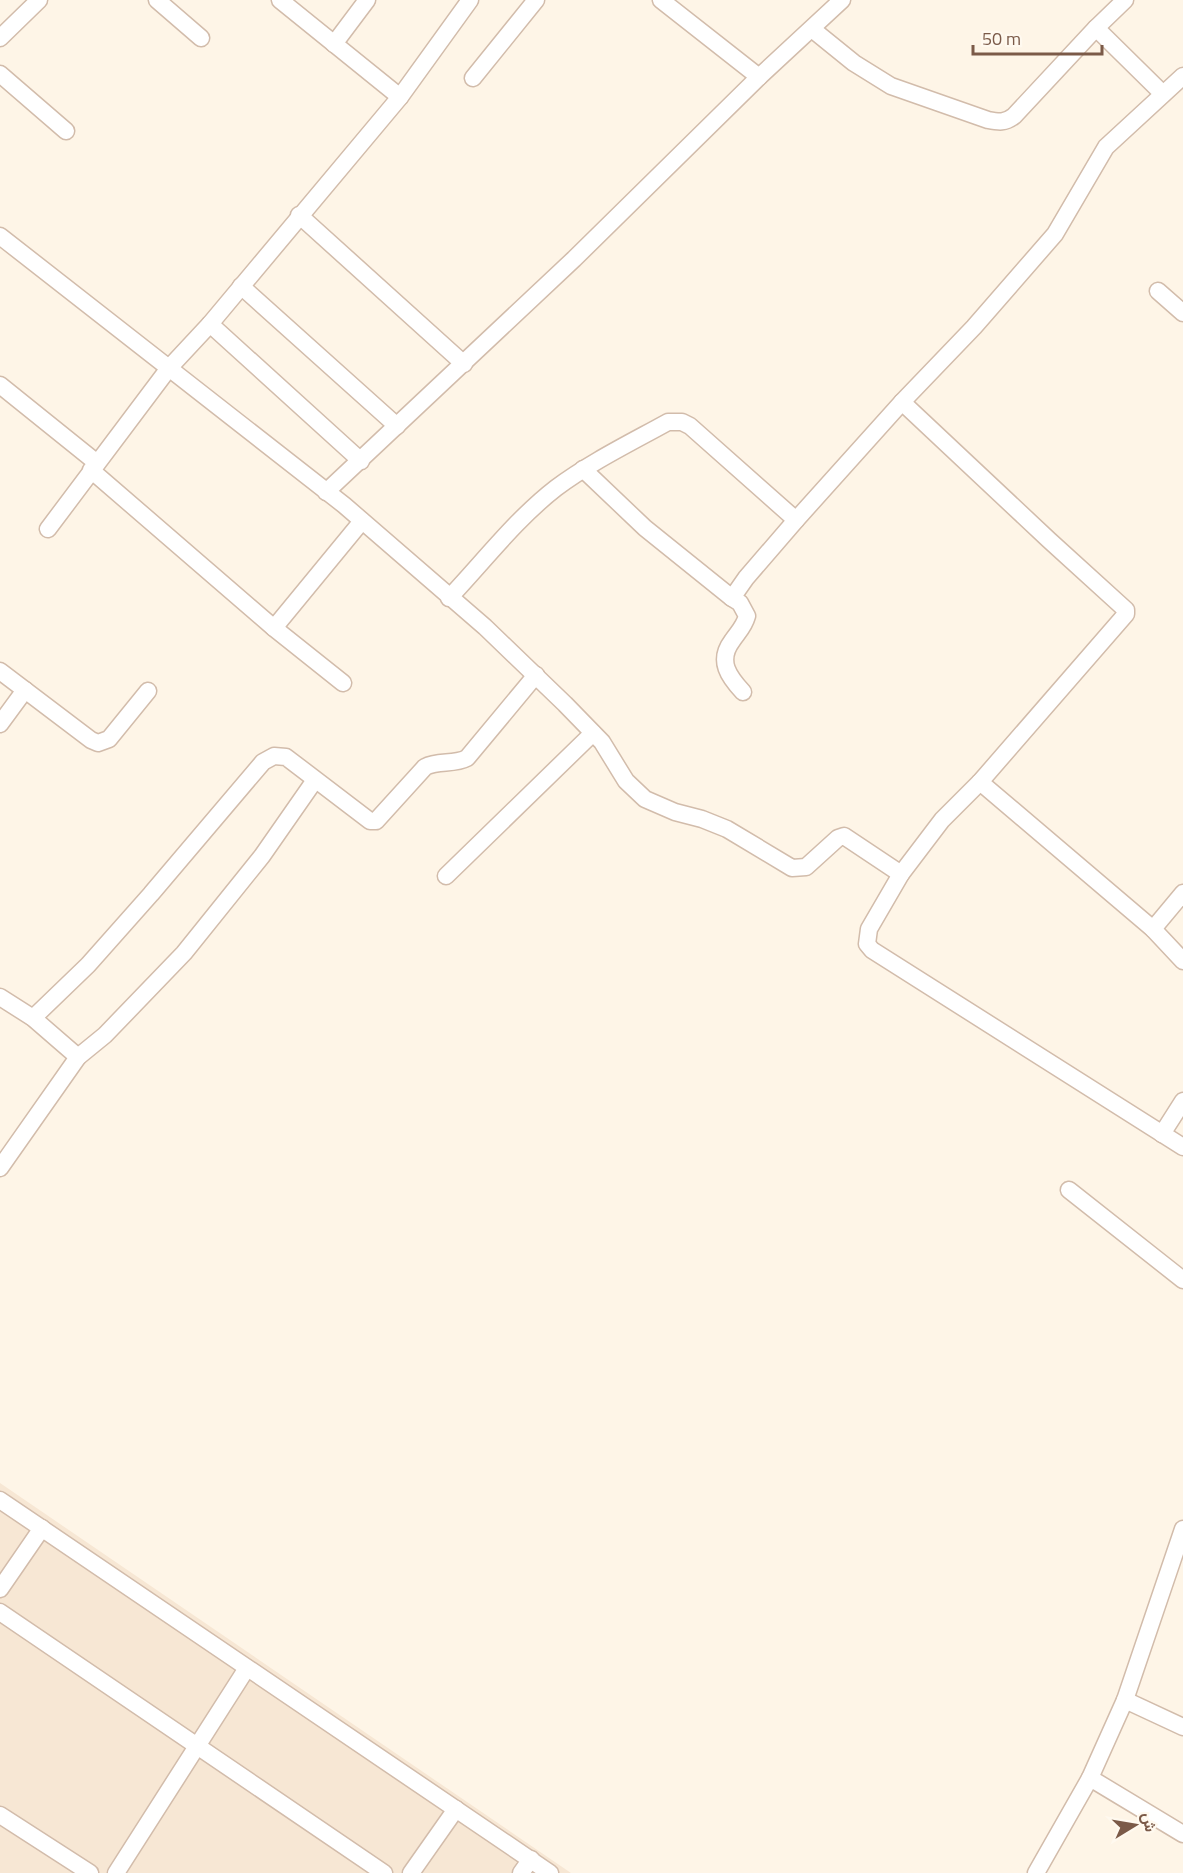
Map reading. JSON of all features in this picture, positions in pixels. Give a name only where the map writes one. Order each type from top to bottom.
[{"type":"street","points":[[0,38],[39,0]]},
{"type":"street","points":[[157,0],[201,38]]},
{"type":"street","points":[[280,0],[400,97]]},
{"type":"street","points":[[334,44],[367,0]]},
{"type":"street","points":[[48,529],[169,368],[210,324],[400,97],[470,0]]},
{"type":"street","points":[[473,78],[536,0]]},
{"type":"street","points":[[661,0],[759,78]]},
{"type":"street","points":[[326,492],[464,364],[842,0]]},
{"type":"street","points":[[812,29],[854,63],[891,86],[988,120],[1000,122],[1008,121],[1014,116],[1125,0]]},
{"type":"street","points":[[1096,28],[1163,94]]},
{"type":"street","points":[[0,74],[66,131]]},
{"type":"street","points":[[732,598],[746,578],[796,520],[902,402],[974,327],[1055,234],[1106,147],[1183,76]]},
{"type":"street","points":[[299,215],[464,364]]},
{"type":"street","points":[[0,236],[362,520],[485,627],[594,733],[626,781],[645,799],[675,812],[727,829],[792,868],[806,867],[838,838],[844,836],[901,874]]},
{"type":"street","points":[[241,286],[398,426]]},
{"type":"street","points":[[1158,291],[1183,313]]},
{"type":"street","points":[[210,324],[361,461]]},
{"type":"street","points":[[0,385],[274,628],[343,683]]},
{"type":"street","points":[[902,402],[1126,612],[1125,616],[1043,707],[980,782],[942,820],[901,874],[869,929],[867,944],[872,950],[1183,1147]]},
{"type":"street","points":[[449,598],[533,508],[557,488],[583,469],[668,422],[682,422],[690,426],[796,520]]},
{"type":"street","points":[[583,469],[645,528],[744,609],[747,616],[740,631],[728,647],[725,663],[729,677],[743,692]]},
{"type":"street","points":[[274,628],[362,520]]},
{"type":"street","points":[[0,671],[98,743],[109,739],[147,691]]},
{"type":"street","points":[[33,1018],[88,965],[263,762],[274,756],[286,757],[370,821],[378,820],[425,767],[433,763],[454,762],[468,758],[536,675]]},
{"type":"street","points":[[0,724],[25,690]]},
{"type":"street","points":[[446,876],[594,733]]},
{"type":"street","points":[[0,1168],[78,1057],[105,1035],[184,953],[262,856],[315,780]]},
{"type":"street","points":[[980,782],[1154,929],[1183,961]]},
{"type":"street","points":[[1154,929],[1183,894]]},
{"type":"street","points":[[0,997],[33,1018],[78,1057]]},
{"type":"street","points":[[1162,1134],[1183,1101]]},
{"type":"street","points":[[1069,1190],[1183,1280]]},
{"type":"street","points":[[0,1500],[456,1809],[526,1866],[550,1873]]},
{"type":"street","points":[[0,1589],[42,1528]]},
{"type":"street","points":[[1036,1873],[1090,1778],[1125,1700],[1183,1529]]},
{"type":"street","points":[[0,1612],[384,1873]]},
{"type":"street","points":[[116,1873],[247,1668]]},
{"type":"street","points":[[1125,1700],[1183,1727]]},
{"type":"street","points":[[1090,1778],[1183,1834]]},
{"type":"street","points":[[411,1873],[456,1809]]},
{"type":"street","points":[[0,1815],[90,1873]]},
{"type":"shaded area","points":[[0,1483],[571,1873],[0,1873]]}]
